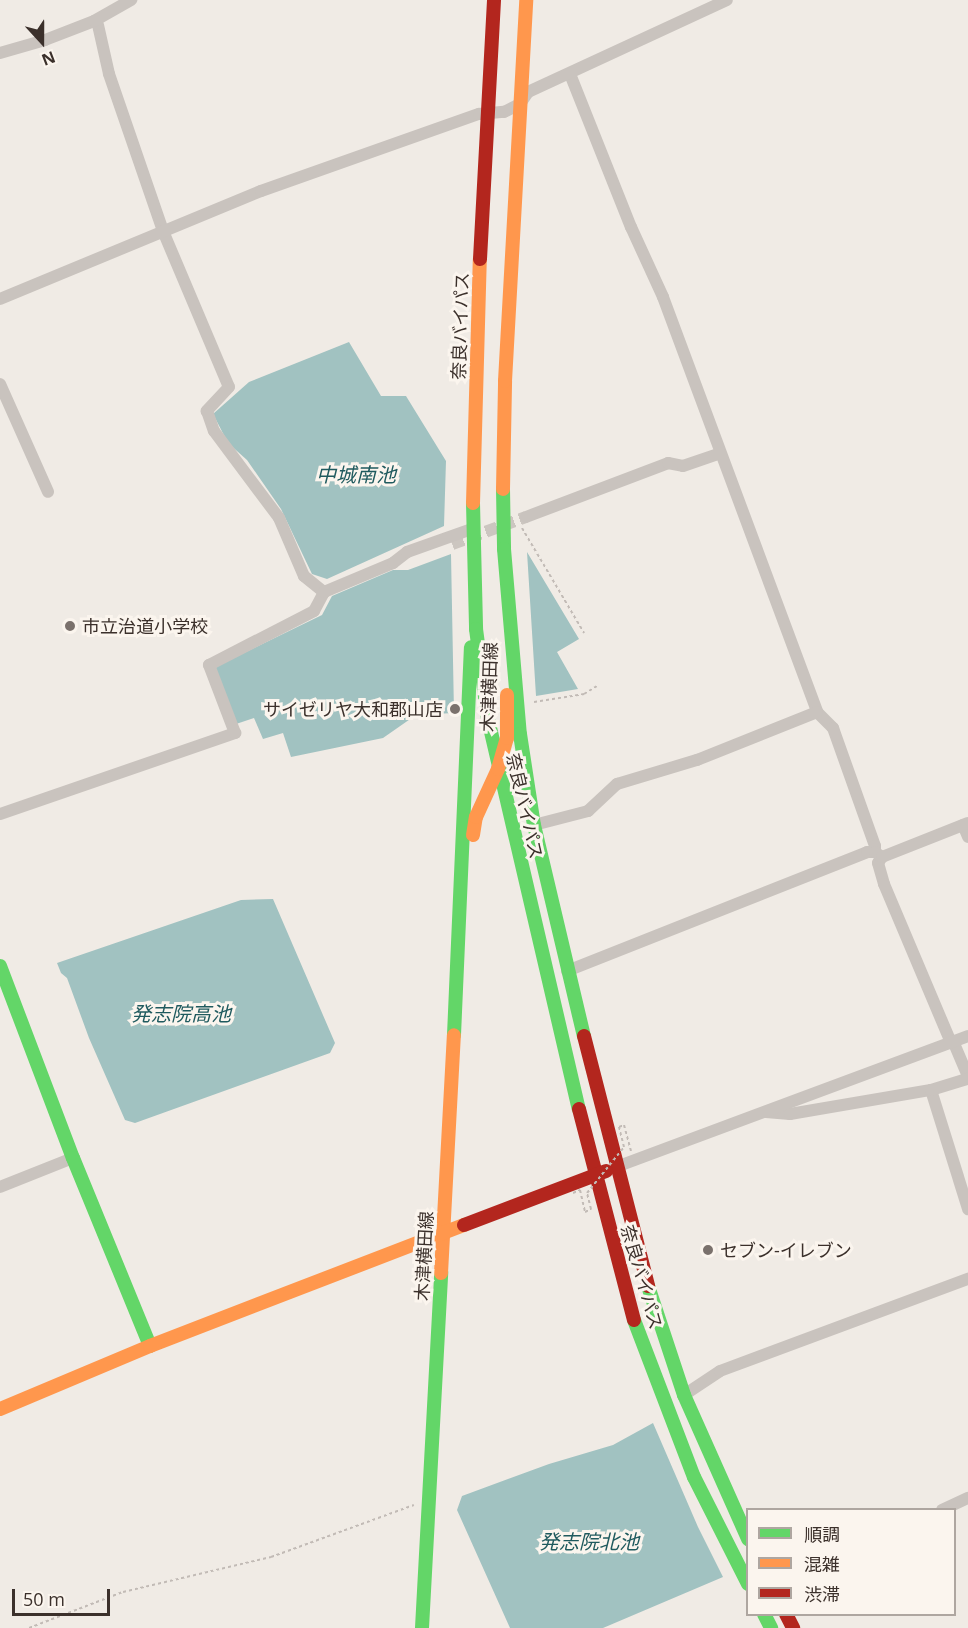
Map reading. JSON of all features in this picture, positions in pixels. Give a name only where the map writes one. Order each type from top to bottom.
[{"type":"main road","name":"奈良バイパス","points":[[494,0],[479,288],[472,529],[476,628],[488,719],[595,1174],[647,1359],[709,1510],[746,1582]]},
{"type":"main road","name":"奈良バイパス","points":[[526,0],[505,381],[504,527],[516,703],[534,825],[567,971],[653,1307],[684,1395],[746,1537]]},
{"type":"main road","name":"木津横田線","points":[[462,887],[476,817],[498,769],[507,738],[506,674],[510,626]]},
{"type":"main road","name":"木津横田線","points":[[422,1628],[462,887],[471,643],[476,628]]},
{"type":"main road","points":[[0,966],[73,1158],[150,1346]]},
{"type":"main road","points":[[0,1409],[150,1346],[616,1167]]},
{"type":"street","points":[[0,53],[45,40],[94,21],[131,0]]},
{"type":"street","points":[[0,299],[261,191],[489,112],[504,112],[520,104],[528,92],[727,0]]},
{"type":"street","points":[[98,25],[109,74],[163,231],[218,366],[229,387],[207,411],[214,431],[279,518],[304,576],[324,592]]},
{"type":"street","points":[[570,74],[631,227],[663,297],[817,712],[833,728],[878,855],[884,884],[968,1078],[931,1090],[790,1114],[764,1111]]},
{"type":"street","points":[[0,384],[48,492]]},
{"type":"street","points":[[526,517],[668,463],[683,466],[720,453]]},
{"type":"street","points":[[393,563],[408,552],[472,529]]},
{"type":"street","points":[[0,814],[235,734],[209,665],[314,611],[324,592],[393,563],[452,544]]},
{"type":"street","points":[[534,825],[588,811],[617,784],[697,760],[817,712]]},
{"type":"street","points":[[567,971],[867,852],[878,855],[966,828]]},
{"type":"street","points":[[616,1167],[968,1036]]},
{"type":"street","points":[[931,1090],[968,1209]]},
{"type":"street","points":[[0,1187],[73,1158]]},
{"type":"street","points":[[684,1395],[720,1371],[968,1279]]},
{"type":"street","points":[[944,1508],[968,1498]]},
{"type":"path","points":[[504,527],[521,527],[584,633]]},
{"type":"path","points":[[516,703],[584,694],[597,686]]},
{"type":"path","points":[[573,1193],[580,1190],[585,1212],[591,1209],[587,1193],[624,1147],[619,1127],[624,1125],[631,1151]]},
{"type":"path","points":[[29,1628],[123,1592],[271,1557],[429,1500]]},
{"type":"water","name":"中城南池","points":[[349,342],[381,396],[406,396],[446,461],[444,526],[327,579],[312,574],[281,509],[247,460],[228,443],[213,414],[249,382]]},
{"type":"water","points":[[527,552],[579,639],[557,652],[578,689],[536,696]]},
{"type":"water","points":[[451,554],[454,713],[416,715],[383,738],[291,757],[283,733],[263,739],[254,718],[236,724],[215,670],[217,666],[322,615],[332,596],[393,570],[408,570]]},
{"type":"water","name":"発志院高池","points":[[273,899],[335,1043],[330,1053],[135,1123],[125,1120],[89,1038],[67,978],[61,973],[57,963],[241,900]]},
{"type":"water","name":"発志院北池","points":[[653,1423],[698,1527],[723,1577],[603,1628],[510,1628],[457,1510],[462,1496],[549,1464],[613,1445]]},
{"type":"tunnel","points":[[452,544],[526,517]]},
{"type":"traffic: fast","points":[[503,489],[504,549],[520,734],[534,825],[584,1036]]},
{"type":"traffic: fast","points":[[473,503],[476,629],[488,719],[579,1109]]},
{"type":"traffic: fast","points":[[454,1035],[471,647]]},
{"type":"traffic: fast","points":[[0,966],[73,1158],[150,1346]]},
{"type":"traffic: fast","points":[[422,1628],[441,1273]]},
{"type":"traffic: fast","points":[[648,1286],[684,1395],[746,1534]]},
{"type":"traffic: fast","points":[[634,1320],[694,1477],[746,1580]]},
{"type":"traffic: fast","points":[[765,1616],[771,1628]]},
{"type":"traffic: slow","points":[[503,489],[505,381],[526,0]]},
{"type":"traffic: slow","points":[[473,503],[480,259]]},
{"type":"traffic: slow","points":[[473,835],[476,817],[498,769],[507,738],[507,695]]},
{"type":"traffic: slow","points":[[441,1273],[454,1035]]},
{"type":"traffic: slow","points":[[0,1409],[150,1346],[464,1225]]},
{"type":"traffic: jam","points":[[480,259],[494,0]]},
{"type":"traffic: jam","points":[[584,1036],[648,1286]]},
{"type":"traffic: jam","points":[[579,1109],[634,1320]]},
{"type":"traffic: jam","points":[[464,1225],[606,1171]]},
{"type":"traffic: jam","points":[[787,1616],[793,1628]]},
{"type":"place","name":"市立治道小学校","points":[[70,626]]},
{"type":"place","name":"サイゼリヤ大和郡山店","points":[[455,709]]},
{"type":"place","name":"セブン-イレブン","points":[[708,1250]]}]
